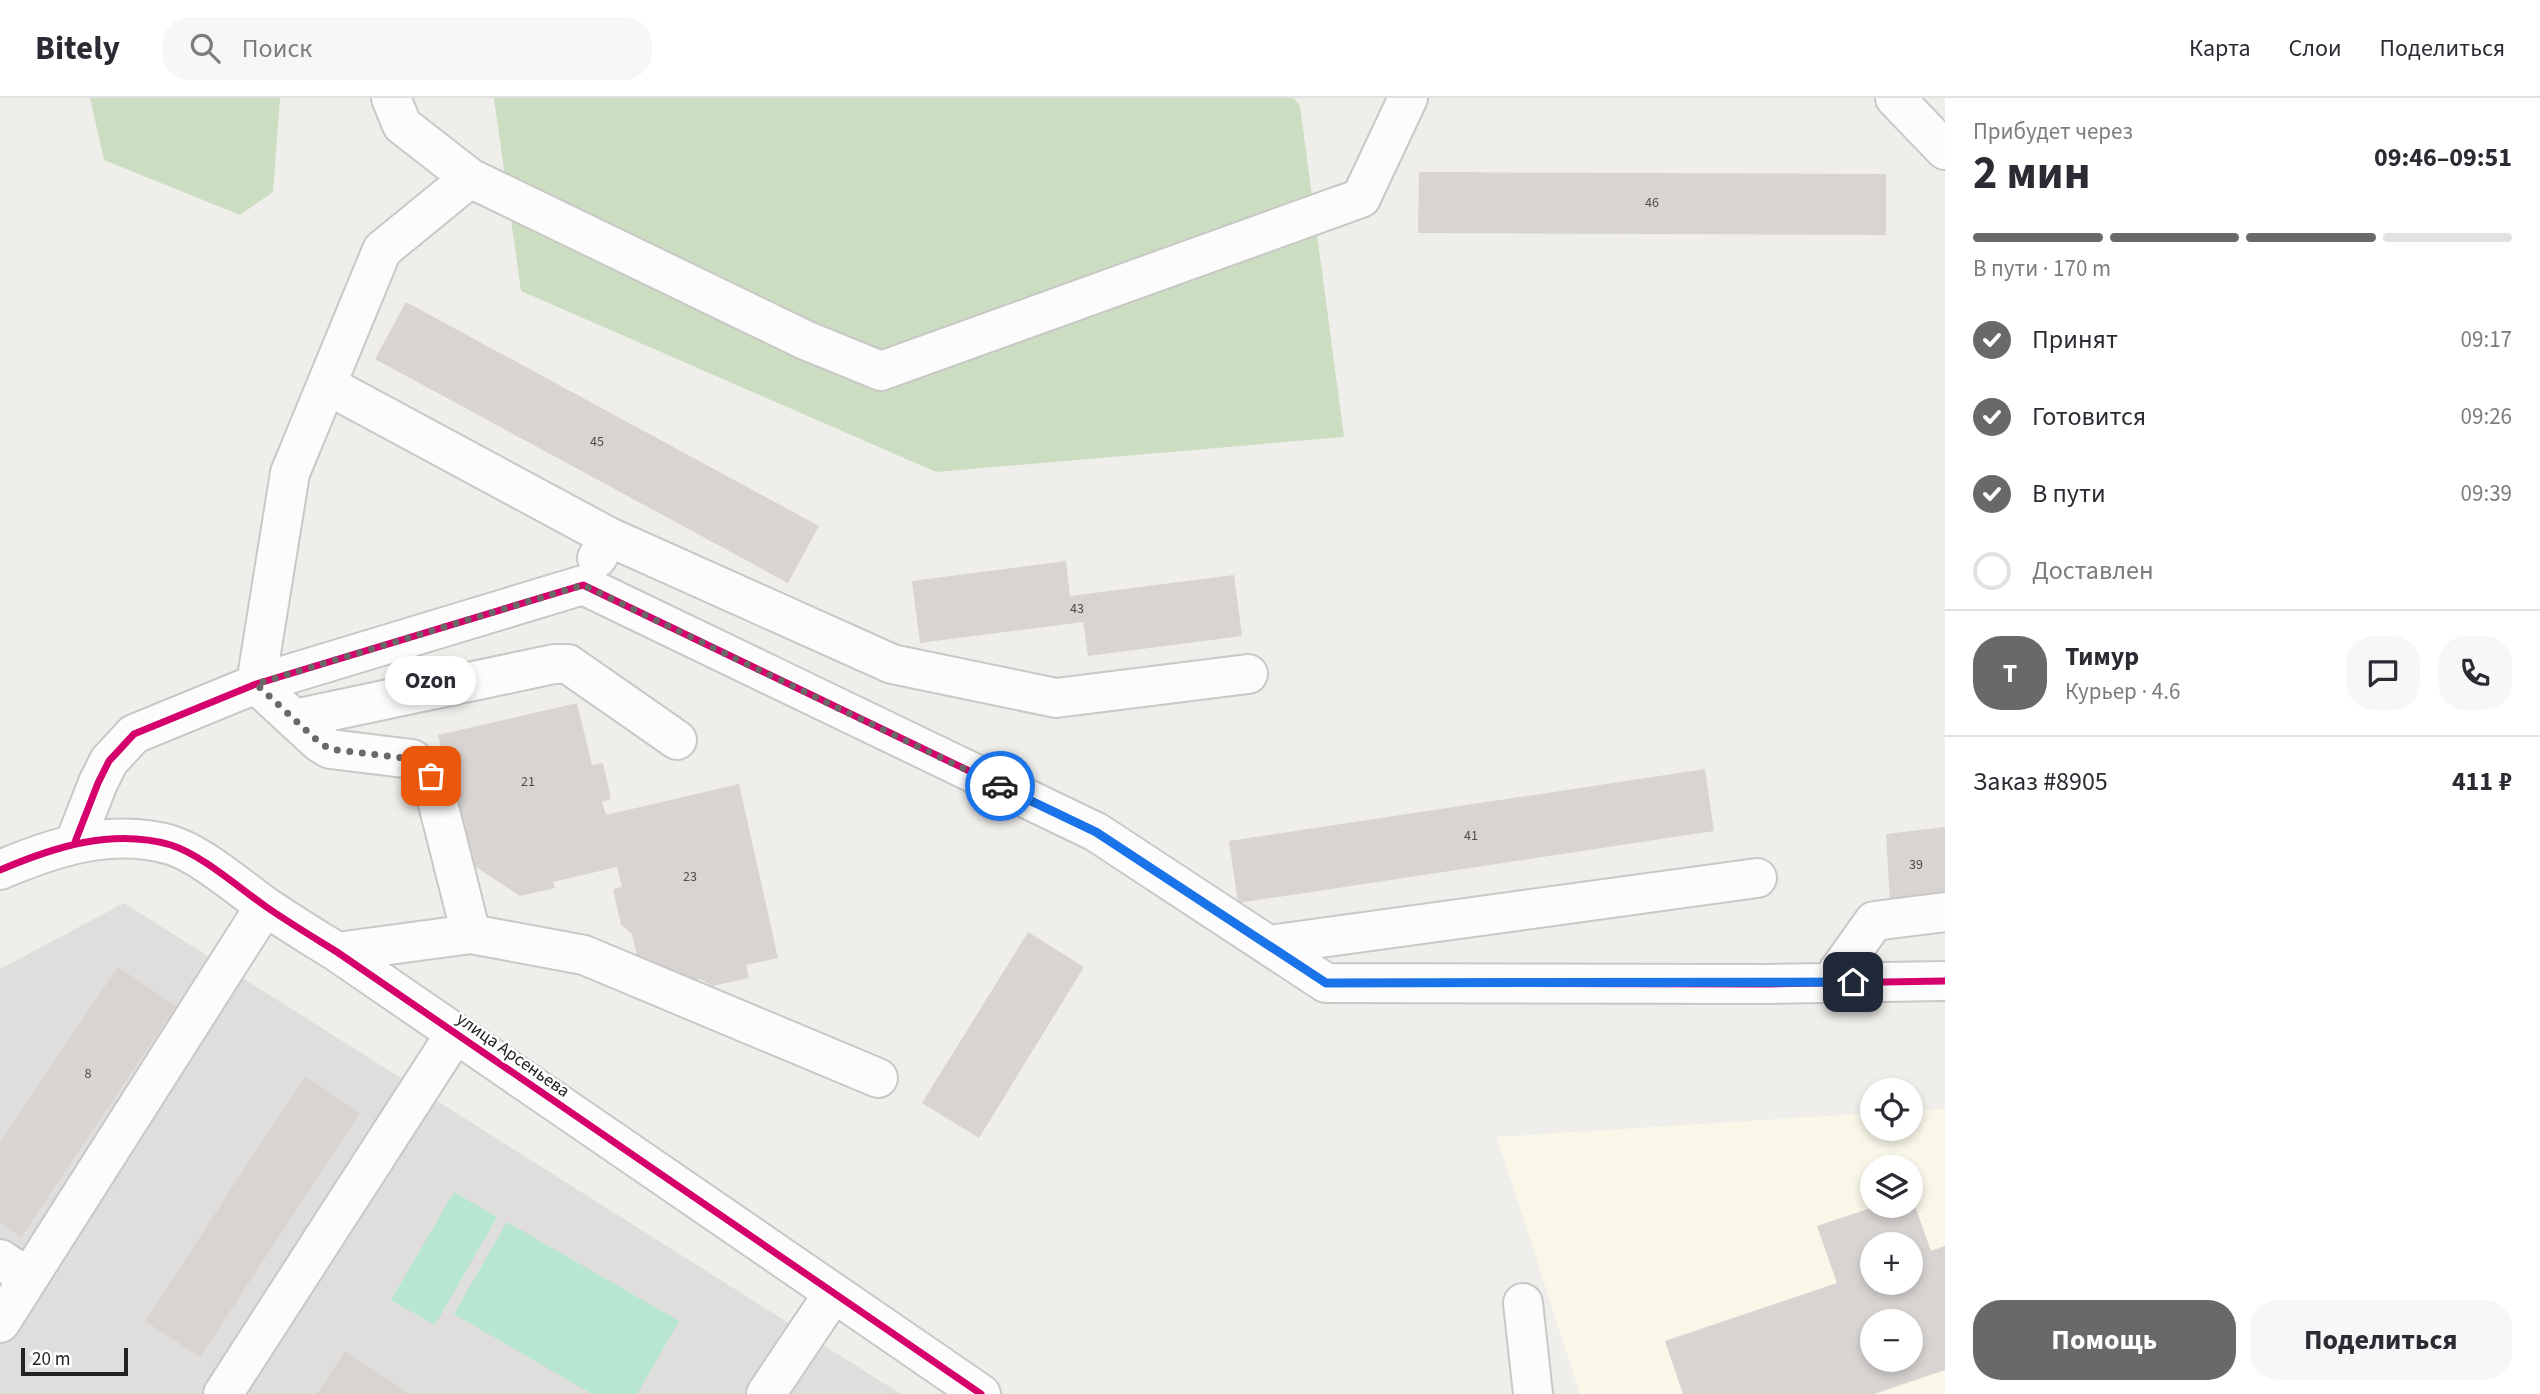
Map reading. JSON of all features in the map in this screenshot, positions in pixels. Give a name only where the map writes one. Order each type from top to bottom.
[{"type":"street","points":[[391,98],[402,125],[470,178],[805,340],[881,370],[1361,198],[1408,98]]},
{"type":"street","points":[[1895,98],[1945,150]]},
{"type":"street","points":[[256,684],[290,473],[382,250],[470,178]]},
{"type":"street","points":[[327,385],[609,537],[892,664],[1056,698],[1248,674]]},
{"type":"street","points":[[583,585],[609,537]]},
{"type":"street","points":[[75,842],[97,783],[109,761],[134,734],[256,684],[583,585],[1096,832],[1326,983],[1945,981]]},
{"type":"street","points":[[294,719],[554,664],[568,664],[677,740]]},
{"type":"street","points":[[256,684],[330,749],[412,759],[431,776],[471,934]]},
{"type":"street","name":"улица Арсеньева","points":[[0,870],[75,842],[126,838],[172,846],[218,871],[265,906],[337,952],[981,1394]]},
{"type":"street","points":[[1269,946],[1758,878]]},
{"type":"street","points":[[0,1323],[14,1269],[265,906]]},
{"type":"street","points":[[1830,983],[1874,921],[1945,912]]},
{"type":"street","points":[[337,952],[471,934],[584,955],[878,1078]]},
{"type":"street","points":[[223,1394],[455,1034]]},
{"type":"street","points":[[766,1394],[832,1294]]},
{"type":"street","points":[[1523,1303],[1533,1394]]},
{"type":"shaded area","points":[[124,903],[901,1394],[0,1394],[0,969]]},
{"type":"shaded area","points":[[1945,1109],[1945,1394],[1580,1394],[1497,1137],[1860,1114],[1860,1141],[1923,1141],[1923,1110]]},
{"type":"shaded area","points":[[812,1376],[889,1394],[800,1394]]},
{"type":"green space","points":[[90,98],[280,98],[273,192],[240,215],[104,160]]},
{"type":"green space","points":[[494,98],[1294,98],[1300,106],[1344,437],[936,472],[521,291]]},
{"type":"green space","points":[[454,1192],[497,1217],[435,1325],[391,1300]]},
{"type":"green space","points":[[507,1222],[679,1321],[637,1394],[592,1394],[454,1314]]},
{"type":"building","points":[[1419,172],[1886,174],[1886,235],[1418,233]]},
{"type":"building","points":[[406,302],[819,526],[788,583],[375,359]]},
{"type":"building","points":[[1066,561],[1070,596],[1234,575],[1242,636],[1088,656],[1083,622],[920,643],[912,581]]},
{"type":"building","points":[[577,703],[592,765],[603,763],[611,799],[602,802],[606,815],[739,784],[778,958],[746,965],[749,978],[713,986],[700,979],[679,984],[637,957],[632,934],[621,925],[613,889],[622,887],[617,867],[553,882],[555,888],[520,896],[473,865],[467,836],[462,837],[438,735]]},
{"type":"building","points":[[1705,769],[1714,831],[1238,903],[1229,841]]},
{"type":"building","points":[[1945,827],[1945,895],[1890,902],[1886,834]]},
{"type":"building","points":[[1028,932],[1084,967],[979,1138],[922,1103]]},
{"type":"building","points":[[118,967],[176,1006],[21,1237],[0,1223],[0,1142]]},
{"type":"building","points":[[305,1076],[360,1113],[200,1357],[145,1321]]},
{"type":"building","points":[[1860,1212],[1860,1218],[1919,1218],[1931,1251],[1945,1246],[1945,1370],[1874,1394],[1683,1394],[1665,1341],[1837,1283],[1817,1226]]},
{"type":"building","points":[[345,1351],[410,1394],[317,1394]]},
{"type":"cycle path","points":[[75,842],[109,761],[134,734],[256,684],[583,585],[1096,832],[1326,983],[1770,984],[1945,981]]},
{"type":"cycle path","points":[[0,870],[41,854],[105,839],[149,840],[171,845],[195,856],[981,1394]]},
{"type":"way so far","points":[[431,776],[412,759],[330,749],[256,684],[583,585],[1000,786]]},
{"type":"place","name":"Ozon","points":[[431,776]]},
{"type":"route","points":[[1000,786],[1096,832],[1326,983],[1853,982]]}]
